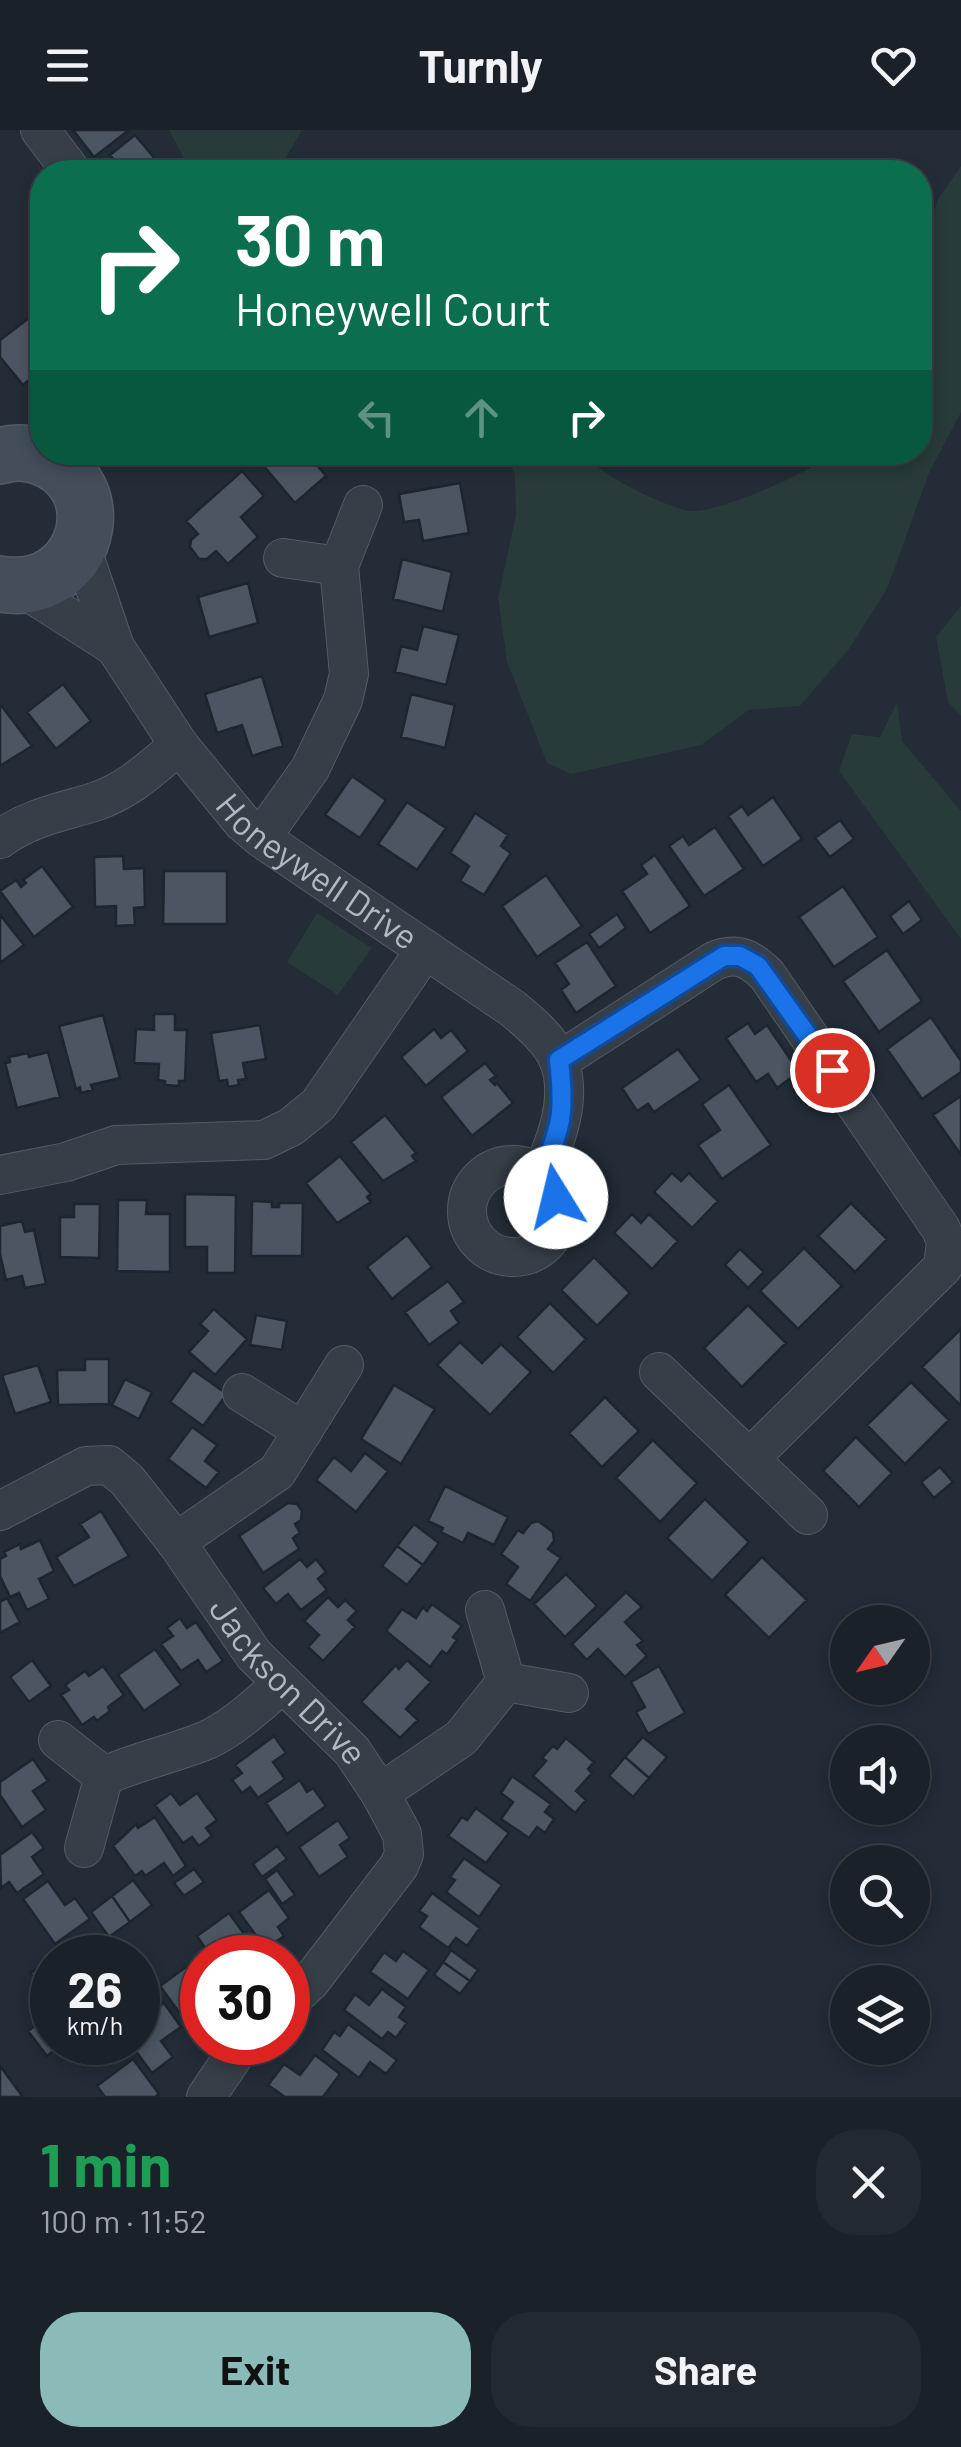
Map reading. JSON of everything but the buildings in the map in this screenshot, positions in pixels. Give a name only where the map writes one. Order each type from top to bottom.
[{"type":"street","points":[[40,130],[63,160]]},
{"type":"street","points":[[10,585],[42,583],[62,571],[40,474],[69,465]]},
{"type":"street","name":"Honeywell Drive","points":[[40,474],[115,647],[178,746],[244,823],[260,838],[512,1008],[530,1023],[559,1060]]},
{"type":"street","points":[[260,838],[310,769],[343,700],[349,674],[348,638],[339,566],[363,505]]},
{"type":"street","points":[[283,558],[339,566]]},
{"type":"street","name":"Honeywell Drive","points":[[10,585],[115,647]]},
{"type":"street","points":[[0,840],[14,829],[96,801],[136,782],[178,746]]},
{"type":"street","points":[[0,1176],[116,1146],[264,1140],[292,1127],[318,1105],[425,950]]},
{"type":"street","points":[[541,1175],[560,1130],[559,1060],[714,961],[733,954],[766,975],[941,1229],[946,1242],[943,1267],[751,1457]]},
{"type":"street","points":[[176,1542],[263,1485],[289,1457],[344,1365]]},
{"type":"street","points":[[660,1372],[808,1515]]},
{"type":"street","points":[[242,1393],[303,1431]]},
{"type":"street","name":"Jackson Drive","points":[[0,1510],[60,1483],[86,1466],[109,1465],[127,1480],[176,1542],[254,1655],[352,1752],[380,1793],[404,1843],[399,1866],[310,1982]]},
{"type":"street","points":[[485,1610],[506,1682]]},
{"type":"street","points":[[506,1682],[570,1693]]},
{"type":"street","points":[[380,1793],[461,1738],[506,1682]]},
{"type":"street","points":[[84,1848],[104,1776],[138,1760],[176,1752],[211,1738],[240,1720],[282,1684]]},
{"type":"street","points":[[58,1740],[104,1776]]},
{"type":"street","points":[[206,2097],[228,2065]]},
{"type":"shaded area","points":[[169,130],[302,130],[285,160],[185,160]]},
{"type":"shaded area","points":[[961,166],[961,412],[929,473],[887,589],[849,649],[800,706],[749,710],[701,745],[571,774],[547,763],[507,662],[498,598],[516,515],[515,475],[510,465],[595,465],[632,488],[690,511],[719,506],[764,490],[815,465],[932,465],[932,215]]},
{"type":"shaded area","points":[[961,606],[961,716],[948,702],[936,637]]},
{"type":"shaded area","points":[[897,702],[902,741],[961,811],[961,939],[839,771],[852,734],[880,737]]},
{"type":"shaded area","points":[[317,913],[372,948],[338,995],[287,962]]},
{"type":"route","points":[[556,1197],[541,1175],[560,1130],[559,1060],[724,956],[740,956],[758,966],[832,1070]]}]
